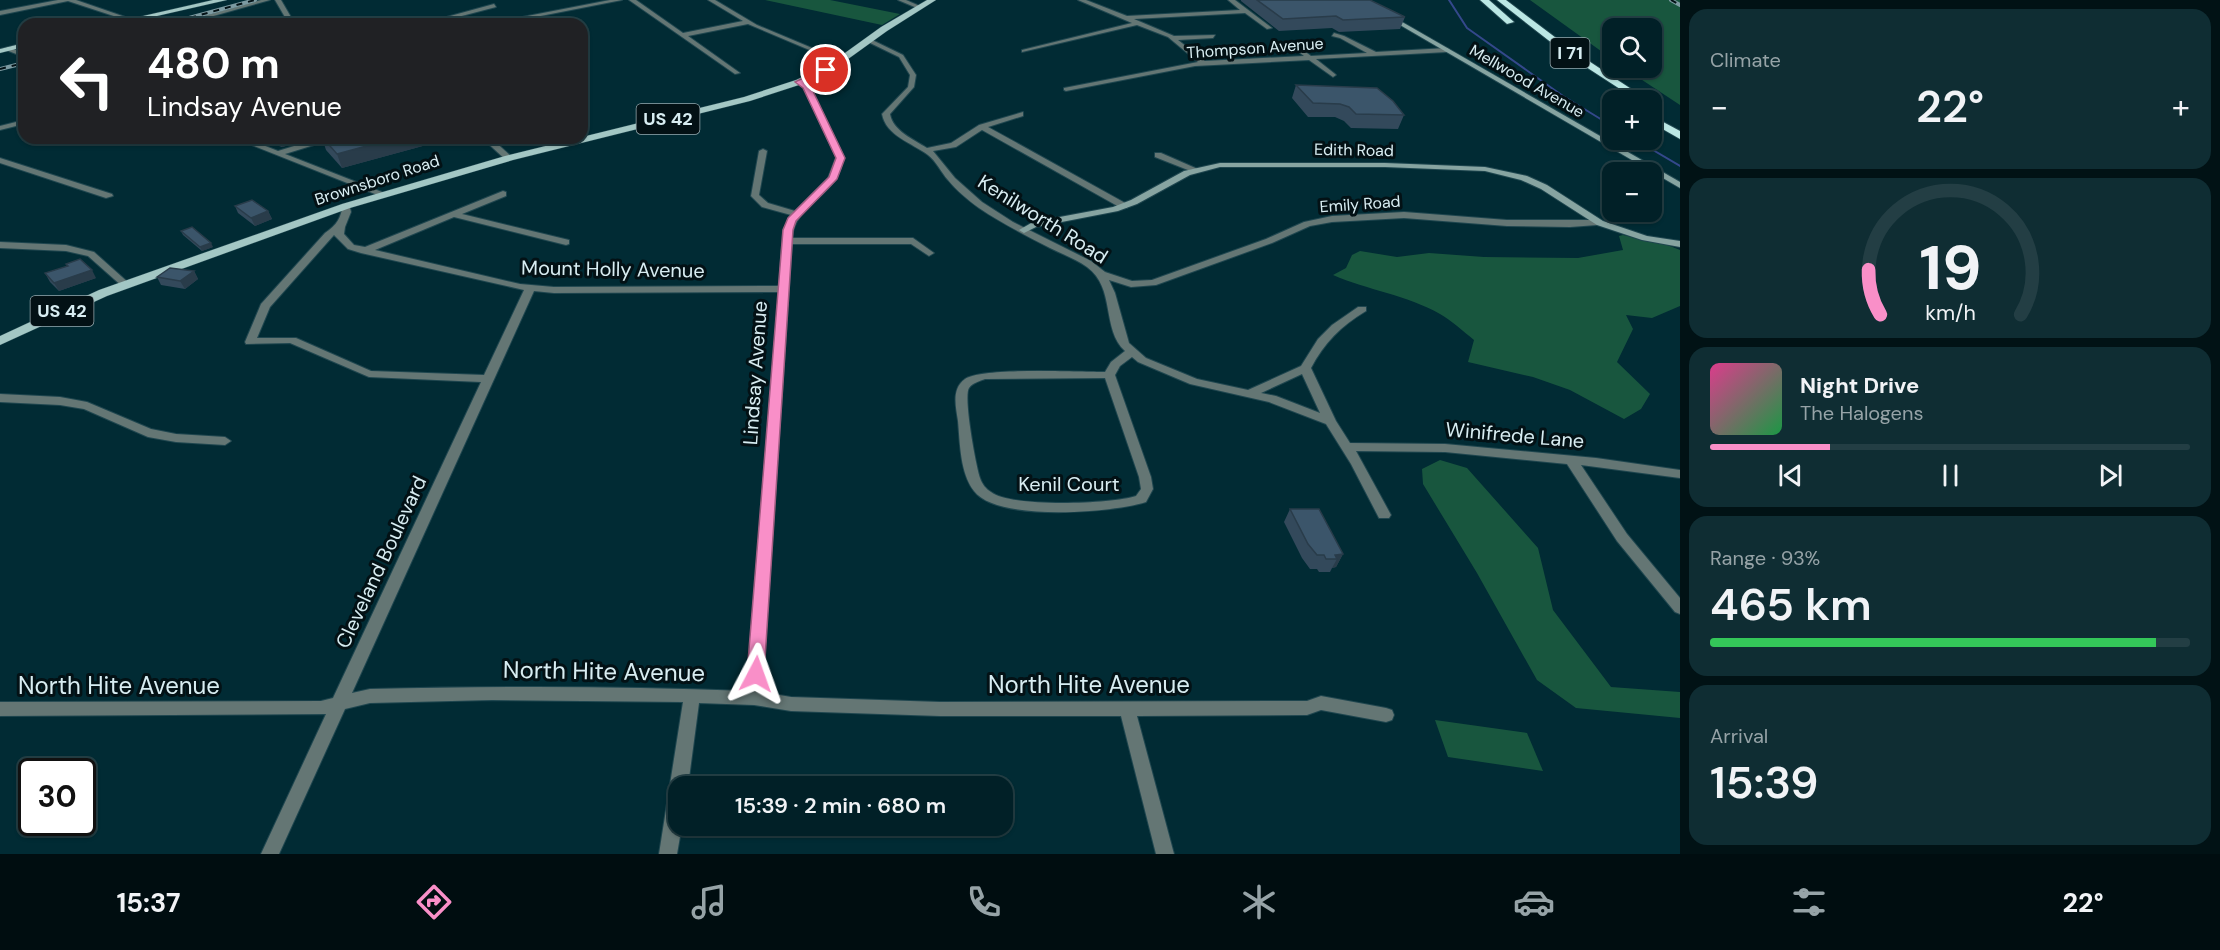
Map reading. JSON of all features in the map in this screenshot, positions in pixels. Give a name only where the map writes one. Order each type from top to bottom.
[{"type":"highway","points":[[1484,0],[1515,27]]},
{"type":"highway","name":"I 71","points":[[1502,0],[1569,52],[1628,90]]},
{"type":"highway","points":[[1662,112],[1680,123]]},
{"type":"highway","points":[[1662,125],[1680,136]]},
{"type":"main road","points":[[140,18],[223,0]]},
{"type":"main road","name":"Brownsboro Road","points":[[588,138],[747,99],[799,82],[840,61],[868,40],[932,0]]},
{"type":"main road","name":"Brownsboro Road","points":[[0,341],[56,313],[126,285],[346,206],[509,158],[565,144]]},
{"type":"street","points":[[0,13],[68,0],[125,18]]},
{"type":"street","points":[[200,18],[267,0]]},
{"type":"street","points":[[278,0],[288,18]]},
{"type":"street","points":[[488,0],[507,18]]},
{"type":"street","points":[[531,18],[620,0]]},
{"type":"street","points":[[632,0],[737,73]]},
{"type":"street","points":[[711,0],[749,22],[840,61]]},
{"type":"street","points":[[901,0],[919,7]]},
{"type":"street","points":[[1081,0],[1173,38],[1203,63]]},
{"type":"street","points":[[1231,0],[1269,28]]},
{"type":"street","points":[[447,18],[494,6]]},
{"type":"street","points":[[1126,18],[1247,11]]},
{"type":"street","name":"Mellwood Avenue","points":[[1386,15],[1680,185]]},
{"type":"street","points":[[682,35],[749,22]]},
{"type":"street","points":[[1024,51],[1137,23]]},
{"type":"street","points":[[1334,35],[1351,40],[1374,54]]},
{"type":"street","points":[[1173,38],[1213,36]]},
{"type":"street","name":"Kenilworth Road","points":[[868,40],[900,56],[911,68],[912,84],[887,111],[886,118],[890,126],[903,137],[927,150],[964,192],[1003,219],[1088,263],[1102,274],[1110,293],[1120,335],[1142,360],[1173,375],[1290,405],[1330,421]]},
{"type":"street","points":[[1292,44],[1333,75]]},
{"type":"street","name":"Thompson Avenue","points":[[1066,89],[1203,63],[1447,50]]},
{"type":"street","name":"Lindsay Avenue","points":[[754,698],[789,226],[797,214],[833,177],[840,158],[807,87],[799,82]]},
{"type":"street","points":[[927,150],[953,145],[982,127],[1020,114]]},
{"type":"street","points":[[0,128],[18,124]]},
{"type":"street","points":[[982,127],[1124,206]]},
{"type":"street","points":[[254,144],[382,194]]},
{"type":"street","points":[[279,153],[309,144]]},
{"type":"street","points":[[493,144],[509,158]]},
{"type":"street","points":[[763,151],[755,196],[765,205],[797,214]]},
{"type":"street","points":[[1158,155],[1196,170]]},
{"type":"street","points":[[0,160],[109,196]]},
{"type":"street","name":"Edith Road","points":[[1024,230],[1033,225],[1124,206],[1196,170],[1237,163],[1478,167],[1532,181],[1551,190],[1597,222],[1645,238],[1680,244]]},
{"type":"street","points":[[364,251],[502,194]]},
{"type":"street","points":[[346,206],[346,216],[340,228],[328,235],[265,306],[250,342],[292,340],[369,374],[488,379]]},
{"type":"street","points":[[454,214],[566,242]]},
{"type":"street","name":"Emily Road","points":[[1102,274],[1131,284],[1154,283],[1269,241],[1307,224],[1332,219],[1404,215],[1507,223],[1570,225],[1597,222]]},
{"type":"street","name":"Mount Holly Avenue","points":[[340,228],[339,235],[345,243],[364,251],[530,288],[783,289]]},
{"type":"street","points":[[787,241],[912,241],[929,253]]},
{"type":"street","points":[[0,245],[66,248],[91,254],[126,285]]},
{"type":"street","name":"Cleveland Boulevard","points":[[270,854],[530,288]]},
{"type":"street","points":[[1250,394],[1305,368],[1315,347],[1329,330],[1362,309]]},
{"type":"street","points":[[1109,375],[1115,364],[1132,351]]},
{"type":"street","points":[[1305,368],[1330,421],[1384,515]]},
{"type":"street","name":"Kenil Court","points":[[1109,375],[1145,477],[1147,489],[1141,499],[1119,505],[1014,505],[995,500],[982,493],[975,480],[961,400],[961,392],[966,383],[985,376],[1109,375]]},
{"type":"street","points":[[0,398],[60,401],[87,406],[148,433],[176,438],[225,441]]},
{"type":"street","name":"Winifrede Lane","points":[[1346,447],[1445,448],[1680,474]]},
{"type":"street","points":[[1572,461],[1623,541],[1674,595],[1680,608]]},
{"type":"street","name":"North Hite Avenue","points":[[0,709],[321,708],[370,696],[492,693],[754,698],[791,704],[940,709],[1307,708],[1321,703],[1386,715]]},
{"type":"street","points":[[680,776],[692,697]]},
{"type":"street","points":[[1127,708],[1165,854]]},
{"type":"street","points":[[668,854],[671,836]]},
{"type":"green space","points":[[765,0],[830,0],[900,14],[882,25]]},
{"type":"green space","points":[[1530,0],[1680,0],[1680,105],[1662,93],[1662,90],[1657,90],[1639,78],[1662,78],[1662,18],[1602,18],[1602,52]]},
{"type":"green space","points":[[1619,236],[1665,244],[1680,250],[1680,306],[1652,318],[1626,315],[1633,329],[1617,362],[1650,394],[1641,409],[1624,419],[1570,390],[1533,377],[1468,362],[1474,340],[1444,317],[1414,302],[1333,275],[1346,268],[1352,255],[1360,251],[1397,257],[1429,253],[1484,257],[1578,258],[1623,250]]},
{"type":"green space","points":[[1440,460],[1467,468],[1538,548],[1553,610],[1611,687],[1680,692],[1680,718],[1576,708],[1537,680],[1477,573],[1423,484],[1422,469]]},
{"type":"green space","points":[[1435,720],[1527,733],[1543,771],[1448,757]]},
{"type":"building","points":[[1257,0],[1370,0],[1405,17],[1343,20],[1336,16],[1283,19]]},
{"type":"building","points":[[1296,85],[1377,88],[1393,101],[1404,115],[1356,114],[1349,107],[1340,104],[1313,103]]},
{"type":"building","points":[[328,144],[374,144],[337,154]]},
{"type":"building","points":[[252,200],[268,211],[251,218],[235,206]]},
{"type":"building","points":[[192,227],[211,243],[200,247],[181,231]]},
{"type":"building","points":[[80,259],[92,270],[54,283],[45,273],[68,266],[66,264]]},
{"type":"building","points":[[170,268],[194,271],[180,281],[157,277]]},
{"type":"building","points":[[1290,509],[1319,509],[1343,554],[1335,555],[1337,559],[1326,559],[1324,555],[1317,555],[1308,544]]},
{"type":"waterway","points":[[1449,0],[1467,28],[1563,96],[1602,120]]},
{"type":"waterway","points":[[1653,150],[1680,166]]},
{"type":"railway","points":[[189,18],[255,0]]},
{"type":"railway","points":[[1671,0],[1680,5]]},
{"type":"railway","points":[[0,69],[18,64]]},
{"type":"route","points":[[756,674],[788,230],[792,220],[833,177],[839,166],[840,158],[839,151],[807,87],[799,82],[826,70]]}]
